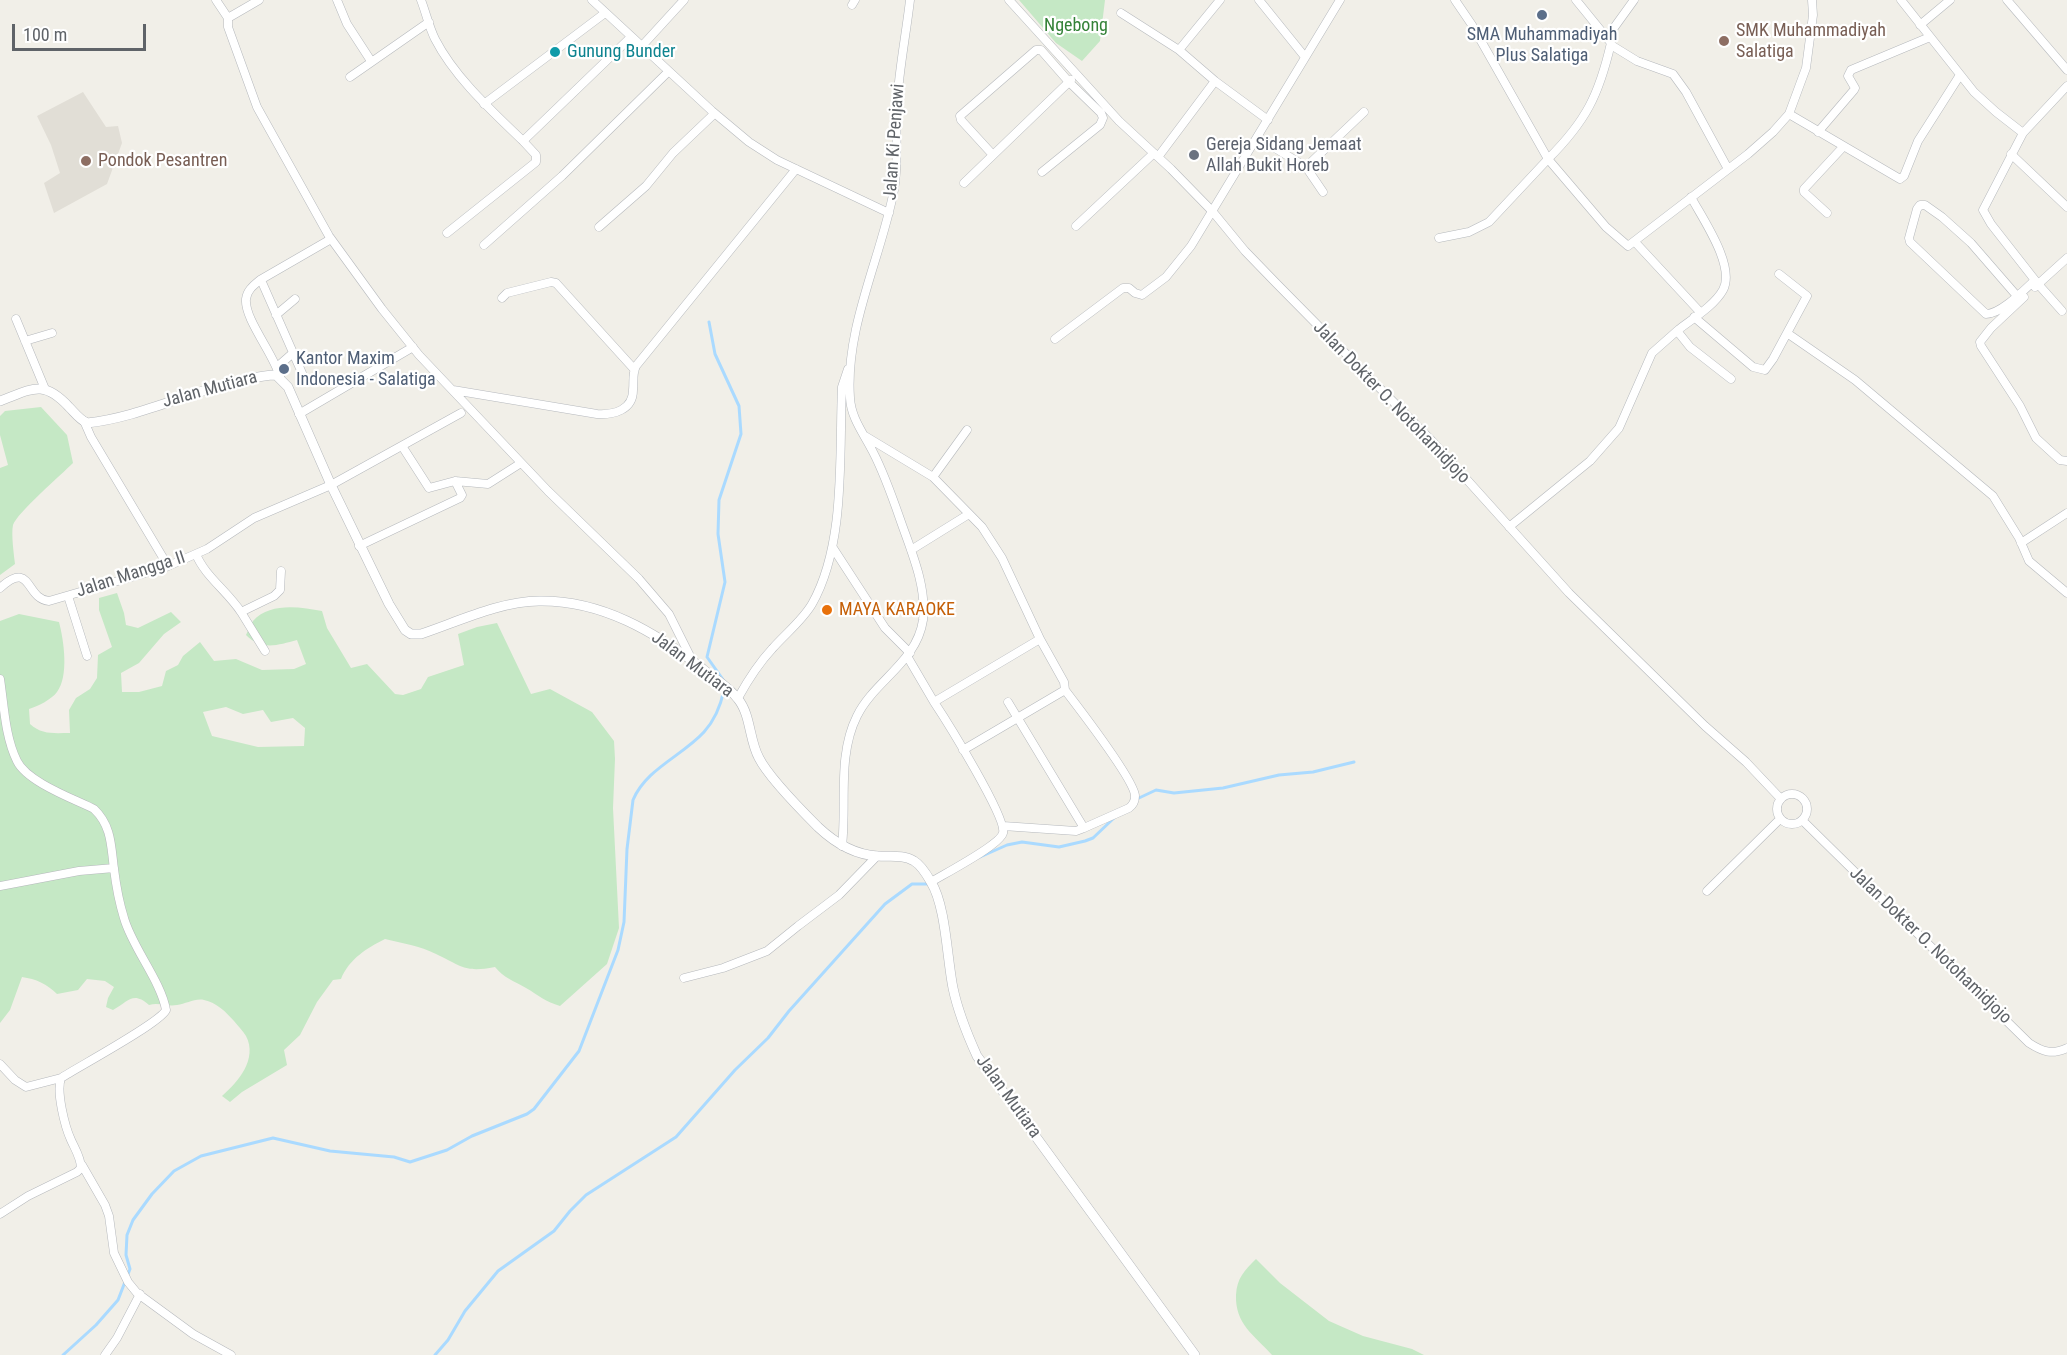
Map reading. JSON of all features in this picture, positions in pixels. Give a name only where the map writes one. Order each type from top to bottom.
[{"type":"street","points":[[216,0],[228,18],[228,27],[257,107],[331,239],[412,347],[521,463],[639,579],[669,614],[693,661]]},
{"type":"street","points":[[228,18],[259,0]]},
{"type":"street","points":[[337,0],[347,24],[371,61]]},
{"type":"street","points":[[421,0],[435,38],[447,57],[484,104],[523,141],[536,155],[537,160],[447,233]]},
{"type":"street","points":[[592,0],[714,114],[749,142],[796,169],[889,213]]},
{"type":"street","points":[[641,47],[684,0]]},
{"type":"street","name":"Jalan Ki Penjawi","points":[[850,365],[864,298],[889,213],[894,187],[898,93],[910,0]]},
{"type":"street","name":"Jalan Dokter O. Notohamidjojo","points":[[1009,0],[1119,121],[1213,212],[1245,251],[1433,442],[1569,593],[1705,726],[1746,762],[1781,799]]},
{"type":"street","points":[[1179,50],[1220,0]]},
{"type":"street","points":[[1259,0],[1305,57]]},
{"type":"street","points":[[1055,339],[1123,288],[1129,288],[1142,295],[1166,277],[1191,246],[1213,212],[1340,0]]},
{"type":"street","points":[[1455,0],[1472,25],[1548,159],[1575,193],[1617,238],[1628,246],[1761,143],[1789,114],[1806,68],[1813,15],[1812,0]]},
{"type":"street","points":[[1439,238],[1469,232],[1489,222],[1567,140],[1592,104],[1600,85],[1611,41],[1576,0]]},
{"type":"street","points":[[1608,36],[1634,0]]},
{"type":"street","points":[[1901,0],[1960,75],[1984,101],[2023,132]]},
{"type":"street","points":[[1920,25],[1950,0]]},
{"type":"street","points":[[2007,0],[2067,70]]},
{"type":"street","points":[[484,104],[605,13]]},
{"type":"street","points":[[1122,14],[1179,50],[1215,81],[1268,120]]},
{"type":"street","points":[[350,77],[429,22]]},
{"type":"street","points":[[523,141],[631,37]]},
{"type":"street","points":[[1818,132],[1854,90],[1848,76],[1851,70],[1930,37]]},
{"type":"street","points":[[1611,45],[1637,61],[1673,74],[1686,92],[1728,169]]},
{"type":"street","points":[[993,154],[961,120],[961,113],[1039,49],[1101,113],[1102,121],[1042,172]]},
{"type":"street","points":[[484,245],[562,176],[668,72]]},
{"type":"street","points":[[964,183],[1077,75]]},
{"type":"street","points":[[1789,114],[1901,179],[1918,141],[1960,75]]},
{"type":"street","points":[[1076,226],[1156,155],[1215,81]]},
{"type":"street","points":[[2062,311],[2036,282],[1983,211],[1984,205],[2023,132],[2067,86]]},
{"type":"street","points":[[1306,167],[1364,112]]},
{"type":"street","points":[[598,228],[646,186],[674,153],[714,114]]},
{"type":"street","points":[[1257,137],[1306,167],[1323,192]]},
{"type":"street","points":[[1827,213],[1804,192],[1804,189],[1843,147]]},
{"type":"street","points":[[2011,154],[2067,207]]},
{"type":"street","points":[[453,390],[605,415],[618,412],[630,403],[634,369],[796,169]]},
{"type":"street","points":[[1509,527],[1590,461],[1619,428],[1652,353],[1722,291],[1726,272],[1712,236],[1691,197]]},
{"type":"street","points":[[2017,297],[1958,231],[1925,206],[1920,205],[1909,238],[1910,242],[1984,313],[1994,313],[2017,297],[2067,258]]},
{"type":"street","points":[[293,353],[278,372],[248,312],[246,298],[250,288],[261,280],[331,239]]},
{"type":"street","points":[[1635,242],[1697,315],[1753,367],[1765,370],[1807,296],[1779,274]]},
{"type":"street","points":[[261,280],[302,373]]},
{"type":"street","points":[[502,298],[507,293],[551,282],[556,283],[634,369]]},
{"type":"street","points":[[2036,282],[1980,342],[2020,406],[2036,438],[2060,460],[2067,461]]},
{"type":"street","points":[[276,315],[295,299]]},
{"type":"street","points":[[16,319],[45,389]]},
{"type":"street","points":[[1678,330],[1682,340],[1731,379]]},
{"type":"street","points":[[25,341],[52,333]]},
{"type":"street","points":[[1787,333],[1855,380],[1993,496],[2029,561],[2067,593]]},
{"type":"street","points":[[299,414],[412,347]]},
{"type":"street","points":[[842,846],[846,758],[856,717],[866,701],[909,654],[921,629],[923,606],[911,550],[884,477],[852,410],[850,365]]},
{"type":"street","points":[[738,698],[759,662],[812,604],[832,548],[838,501],[843,387],[850,365]]},
{"type":"street","name":"Jalan Mutiara","points":[[84,422],[120,416],[220,386],[278,372],[288,387],[331,485],[388,604],[405,630],[411,634],[421,634],[512,604],[538,601],[591,608],[637,624],[661,638],[738,698],[759,758],[819,828],[842,846],[859,853],[914,861],[936,890],[956,1001],[962,1023],[977,1056],[1195,1355]]},
{"type":"street","points":[[0,401],[38,388],[45,389],[66,404],[84,422],[168,566]]},
{"type":"street","name":"Jalan Mangga II","points":[[0,588],[13,578],[20,577],[26,580],[43,600],[50,601],[168,566],[207,549],[254,518],[331,485],[461,413]]},
{"type":"street","points":[[933,477],[967,430]]},
{"type":"street","points":[[864,435],[933,477],[982,527],[1002,558],[1040,639],[1065,681],[1065,690],[1125,774],[1135,794],[1132,806],[1076,831],[1003,826]]},
{"type":"street","points":[[402,446],[428,488],[455,481],[488,484],[521,463]]},
{"type":"street","points":[[360,546],[460,498],[462,495],[455,481]]},
{"type":"street","points":[[2021,543],[2067,513]]},
{"type":"street","points":[[911,550],[969,514]]},
{"type":"street","points":[[832,548],[885,628],[909,654],[992,802],[1003,826],[1003,833],[995,844],[931,883]]},
{"type":"street","points":[[196,554],[200,565],[231,597],[265,651]]},
{"type":"street","points":[[241,612],[274,596],[280,590],[281,571]]},
{"type":"street","points":[[68,596],[87,656]]},
{"type":"street","points":[[934,702],[1040,639]]},
{"type":"street","points":[[0,680],[7,726],[17,762],[32,777],[94,809],[102,817],[111,839],[124,921],[165,1006],[165,1013],[61,1078],[26,1087],[15,1080],[0,1064]]},
{"type":"street","points":[[963,750],[1065,690]]},
{"type":"street","points":[[1008,702],[1084,828]]},
{"type":"street","points":[[1789,794],[1802,798],[1806,811],[1802,820],[1793,824],[1780,819],[1777,808],[1781,799],[1789,794]]},
{"type":"street","points":[[1707,891],[1780,819]]},
{"type":"street","name":"Jalan Dokter O. Notohamidjojo","points":[[1802,820],[2029,1043],[2042,1051],[2051,1053],[2067,1048]]},
{"type":"street","points":[[684,978],[723,968],[768,951],[839,895],[877,856]]},
{"type":"street","points":[[0,886],[79,871],[114,867]]},
{"type":"street","points":[[61,1078],[59,1087],[68,1132],[82,1165],[105,1205],[109,1216],[114,1253],[128,1282],[140,1294],[193,1334],[231,1355]]},
{"type":"street","points":[[0,1214],[28,1196],[77,1172],[82,1165]]},
{"type":"street","points":[[105,1355],[117,1338],[140,1294]]},
{"type":"shaded area","name":"Pondok Pesantren","points":[[83,92],[106,127],[118,126],[122,143],[107,184],[54,213],[44,183],[60,173],[51,145],[37,116]]},
{"type":"green space","name":"Ngebong","points":[[1019,0],[1105,0],[1100,41],[1082,61],[1056,43]]},
{"type":"green space","points":[[41,407],[67,435],[73,463],[16,519],[12,534],[15,564],[0,575],[0,468],[8,465],[0,435],[0,416],[5,411]]},
{"type":"green space","points":[[117,593],[126,625],[138,628],[171,612],[181,622],[164,634],[139,663],[121,673],[122,692],[139,692],[162,686],[166,671],[178,665],[183,656],[200,642],[214,661],[236,659],[262,670],[294,669],[306,664],[297,640],[277,645],[264,645],[246,635],[253,621],[260,615],[277,608],[295,607],[322,611],[327,628],[351,668],[367,664],[395,694],[403,695],[421,689],[428,677],[464,665],[458,634],[497,623],[531,694],[550,689],[592,712],[614,741],[613,808],[619,928],[607,964],[560,1006],[509,979],[495,967],[470,969],[424,949],[385,939],[365,950],[354,960],[341,979],[333,980],[317,1002],[300,1035],[284,1050],[287,1065],[242,1092],[230,1102],[222,1096],[240,1077],[248,1061],[249,1045],[245,1034],[231,1018],[221,1008],[208,1001],[149,1005],[135,998],[113,1010],[106,1007],[114,987],[105,981],[87,979],[78,990],[57,994],[41,982],[22,977],[10,1010],[0,1023],[0,621],[19,614],[59,622],[64,648],[61,685],[54,695],[29,709],[30,724],[44,732],[70,733],[69,710],[76,698],[90,689],[97,678],[98,655],[112,647],[99,610],[99,598]],"holes":[[[226,707],[243,714],[263,710],[271,722],[293,718],[305,728],[304,746],[258,747],[212,736],[203,712]]]},
{"type":"green space","points":[[1256,1259],[1280,1283],[1329,1321],[1363,1336],[1412,1349],[1424,1355],[1272,1355],[1242,1321],[1237,1305],[1236,1295],[1240,1279]]},
{"type":"waterway","points":[[709,322],[715,354],[739,406],[741,434],[719,500],[718,534],[725,582],[707,657],[724,681]]},
{"type":"waterway","points":[[63,1355],[96,1325],[118,1300],[130,1269],[126,1255],[127,1235],[133,1220],[152,1194],[174,1171],[201,1156],[273,1138],[330,1151],[394,1157],[410,1162],[447,1150],[472,1136],[534,1109],[579,1051],[618,950],[624,922],[627,849],[633,800],[639,789],[655,771],[704,732],[717,712],[724,690]]},
{"type":"waterway","points":[[1139,798],[1156,790],[1174,793],[1223,788],[1279,775],[1313,772],[1354,762]]},
{"type":"waterway","points":[[980,857],[1007,845],[1022,842],[1059,847],[1085,841],[1093,838],[1114,818]]},
{"type":"waterway","points":[[435,1355],[448,1340],[465,1311],[498,1271],[554,1231],[586,1195],[676,1137],[735,1070],[768,1038],[789,1011],[885,904],[912,884],[929,884]]},
{"type":"place","name":"SMA Muhammadiyah Plus Salatiga","points":[[1542,15]]},
{"type":"place","name":"SMK Muhammadiyah Salatiga","points":[[1724,41]]},
{"type":"place","name":"Gunung Bunder","points":[[555,52]]},
{"type":"place","name":"Gereja Sidang Jemaat Allah Bukit Horeb","points":[[1194,155]]},
{"type":"place","name":"Pondok Pesantren","points":[[86,161]]},
{"type":"place","name":"Kantor Maxim Indonesia - Salatiga","points":[[284,369]]},
{"type":"place","name":"MAYA KARAOKE","points":[[827,610]]}]
